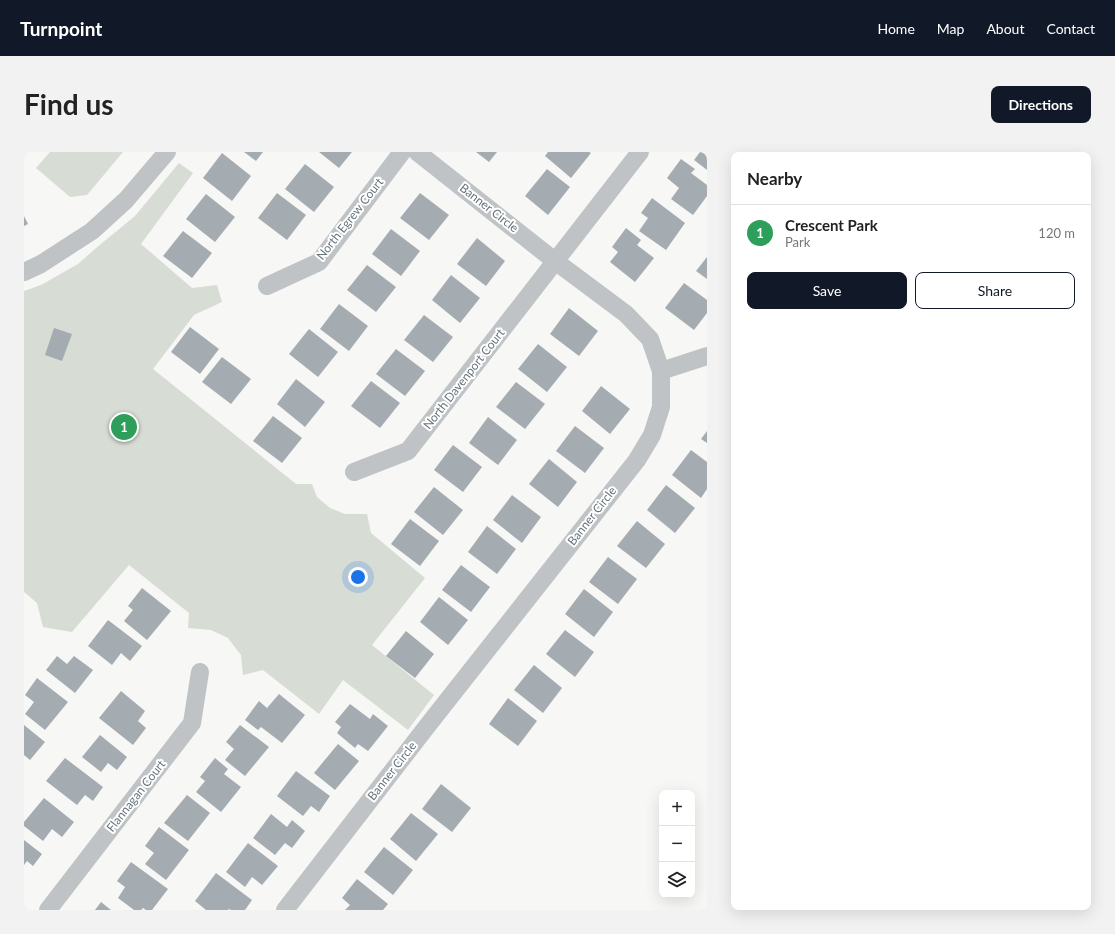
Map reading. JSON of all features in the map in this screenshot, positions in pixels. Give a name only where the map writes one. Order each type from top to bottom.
[{"type":"street","points":[[24,272],[42,264],[92,231],[126,200],[167,152]]},
{"type":"street","name":"North Egrew Court","points":[[266,286],[319,262],[402,152]]},
{"type":"street","name":"Banner Circle","points":[[285,910],[428,725],[637,460],[652,435],[660,407],[661,371],[650,339],[626,314],[555,261],[417,152]]},
{"type":"street","name":"North Davenport Court","points":[[354,472],[408,451],[640,152]]},
{"type":"street","points":[[661,371],[707,356]]},
{"type":"street","name":"Flannagan Court","points":[[48,910],[192,723],[200,672]]},
{"type":"shaded area","points":[[50,152],[123,152],[87,195],[70,197],[36,168]]},
{"type":"shaded area","points":[[179,163],[193,173],[141,244],[192,288],[217,285],[222,302],[194,315],[153,369],[296,484],[312,484],[317,497],[330,508],[345,514],[367,514],[371,533],[425,578],[372,645],[434,695],[408,730],[343,680],[319,714],[263,670],[243,675],[241,655],[228,638],[211,630],[188,628],[189,613],[129,565],[72,632],[43,627],[37,603],[24,592],[24,291],[41,285],[78,264],[135,216]]},
{"type":"building","points":[[244,152],[263,152],[256,161]]},
{"type":"building","points":[[319,152],[352,152],[339,168]]},
{"type":"building","points":[[476,152],[497,152],[489,162]]},
{"type":"building","points":[[548,152],[591,153],[571,178],[545,156]]},
{"type":"building","points":[[700,152],[707,152],[707,170],[694,160]]},
{"type":"building","points":[[222,153],[251,176],[232,201],[203,178]]},
{"type":"building","points":[[681,159],[695,169],[691,173],[707,185],[707,196],[693,215],[671,199],[679,188],[667,178]]},
{"type":"building","points":[[305,164],[334,187],[314,212],[285,189]]},
{"type":"building","points":[[547,169],[570,187],[548,215],[525,196]]},
{"type":"building","points":[[277,193],[306,215],[287,240],[258,218]]},
{"type":"building","points":[[420,193],[449,215],[429,240],[400,218]]},
{"type":"building","points":[[206,194],[235,217],[215,242],[186,219]]},
{"type":"building","points":[[652,198],[685,223],[666,250],[639,231],[648,218],[641,213]]},
{"type":"building","points":[[24,216],[28,224],[24,226]]},
{"type":"building","points":[[626,228],[641,240],[637,245],[654,258],[635,282],[610,262],[618,252],[612,247]]},
{"type":"building","points":[[391,229],[420,251],[401,276],[372,254]]},
{"type":"building","points":[[183,231],[212,253],[192,278],[163,256]]},
{"type":"building","points":[[477,238],[505,261],[486,286],[457,264]]},
{"type":"building","points":[[707,257],[707,279],[696,271]]},
{"type":"building","points":[[367,265],[396,287],[376,312],[347,290]]},
{"type":"building","points":[[451,275],[480,298],[460,323],[432,300]]},
{"type":"building","points":[[684,283],[707,300],[707,313],[694,330],[665,308]]},
{"type":"building","points":[[339,304],[368,326],[349,351],[320,329]]},
{"type":"building","points":[[569,308],[598,331],[579,356],[550,334]]},
{"type":"building","points":[[424,315],[453,337],[433,362],[404,340]]},
{"type":"building","points":[[190,327],[219,349],[200,374],[171,352]]},
{"type":"building","points":[[54,328],[72,334],[62,361],[45,355]]},
{"type":"building","points":[[309,329],[338,352],[318,377],[289,354]]},
{"type":"building","points":[[538,344],[567,367],[547,392],[518,369]]},
{"type":"building","points":[[396,349],[425,371],[405,396],[376,374]]},
{"type":"building","points":[[222,357],[251,379],[231,404],[202,382]]},
{"type":"building","points":[[296,379],[325,402],[305,427],[277,404]]},
{"type":"building","points":[[371,381],[400,403],[380,428],[351,406]]},
{"type":"building","points":[[516,382],[545,404],[525,429],[496,407]]},
{"type":"building","points":[[601,386],[630,409],[610,434],[582,411]]},
{"type":"building","points":[[273,416],[302,438],[282,463],[253,441]]},
{"type":"building","points":[[488,417],[517,440],[498,465],[469,443]]},
{"type":"building","points":[[575,426],[604,448],[585,473],[556,451]]},
{"type":"building","points":[[707,431],[707,443],[701,439]]},
{"type":"building","points":[[453,445],[482,467],[463,492],[434,470]]},
{"type":"building","points":[[691,450],[707,462],[707,489],[701,498],[672,475]]},
{"type":"building","points":[[549,459],[577,482],[558,507],[529,484]]},
{"type":"building","points":[[666,485],[695,508],[675,533],[647,510]]},
{"type":"building","points":[[434,487],[463,510],[443,535],[414,512]]},
{"type":"building","points":[[512,495],[541,517],[522,543],[493,520]]},
{"type":"building","points":[[410,519],[439,541],[420,566],[391,544]]},
{"type":"building","points":[[637,521],[665,544],[646,568],[617,546]]},
{"type":"building","points":[[487,526],[516,549],[497,574],[468,552]]},
{"type":"building","points":[[608,557],[637,579],[618,604],[589,582]]},
{"type":"building","points":[[461,565],[490,587],[471,612],[442,590]]},
{"type":"building","points":[[142,588],[171,611],[147,640],[124,621],[133,610],[128,606]]},
{"type":"building","points":[[584,589],[613,612],[594,637],[565,614]]},
{"type":"building","points":[[439,597],[468,620],[448,645],[420,622]]},
{"type":"building","points":[[108,620],[142,646],[130,661],[121,653],[112,665],[88,646]]},
{"type":"building","points":[[565,630],[594,652],[575,677],[546,654]]},
{"type":"building","points":[[406,631],[434,654],[415,678],[386,656]]},
{"type":"building","points":[[57,656],[67,664],[74,656],[93,670],[75,693],[46,670]]},
{"type":"building","points":[[534,665],[562,688],[543,713],[514,690]]},
{"type":"building","points":[[37,678],[68,702],[45,730],[25,714],[34,702],[25,695]]},
{"type":"building","points":[[121,691],[145,711],[138,721],[146,728],[133,745],[99,718]]},
{"type":"building","points":[[279,694],[305,715],[282,743],[261,727],[258,730],[245,720],[259,701],[267,708]]},
{"type":"building","points":[[508,698],[537,721],[518,746],[489,724]]},
{"type":"building","points":[[350,704],[370,719],[373,714],[388,726],[368,751],[358,744],[355,748],[337,733],[341,727],[335,722]]},
{"type":"building","points":[[24,725],[45,742],[30,760],[24,755]]},
{"type":"building","points":[[240,725],[269,747],[245,776],[225,760],[234,749],[226,742]]},
{"type":"building","points":[[100,735],[127,757],[117,770],[108,763],[101,772],[82,757]]},
{"type":"building","points":[[338,744],[359,761],[335,790],[314,773]]},
{"type":"building","points":[[65,758],[103,787],[93,801],[85,795],[77,805],[46,781]]},
{"type":"building","points":[[215,758],[228,769],[224,774],[241,787],[221,812],[196,792],[205,781],[200,777]]},
{"type":"building","points":[[296,771],[330,796],[319,812],[311,806],[303,816],[277,796]]},
{"type":"building","points":[[441,784],[471,808],[452,832],[422,809]]},
{"type":"building","points":[[187,795],[210,813],[188,841],[164,823]]},
{"type":"building","points":[[44,798],[74,822],[62,837],[52,829],[43,841],[24,826],[24,822]]},
{"type":"building","points":[[411,813],[438,834],[416,861],[390,839]]},
{"type":"building","points":[[271,814],[287,827],[292,820],[305,831],[292,848],[285,843],[275,855],[253,838]]},
{"type":"building","points":[[159,827],[189,850],[166,880],[145,864],[154,853],[145,846]]},
{"type":"building","points":[[24,840],[42,854],[33,866],[27,861],[24,865]]},
{"type":"building","points":[[248,843],[278,866],[262,885],[252,877],[245,887],[226,872]]},
{"type":"building","points":[[384,847],[413,870],[393,895],[364,872]]},
{"type":"building","points":[[131,862],[168,889],[152,910],[146,910],[143,908],[141,910],[134,910],[118,898],[125,887],[117,881]]},
{"type":"building","points":[[216,873],[252,900],[245,910],[206,910],[195,901]]},
{"type":"building","points":[[357,879],[388,904],[383,910],[345,910],[350,905],[342,898]]},
{"type":"building","points":[[101,902],[111,910],[95,910]]},
{"type":"place","name":"Crescent Park","points":[[124,427]]}]
